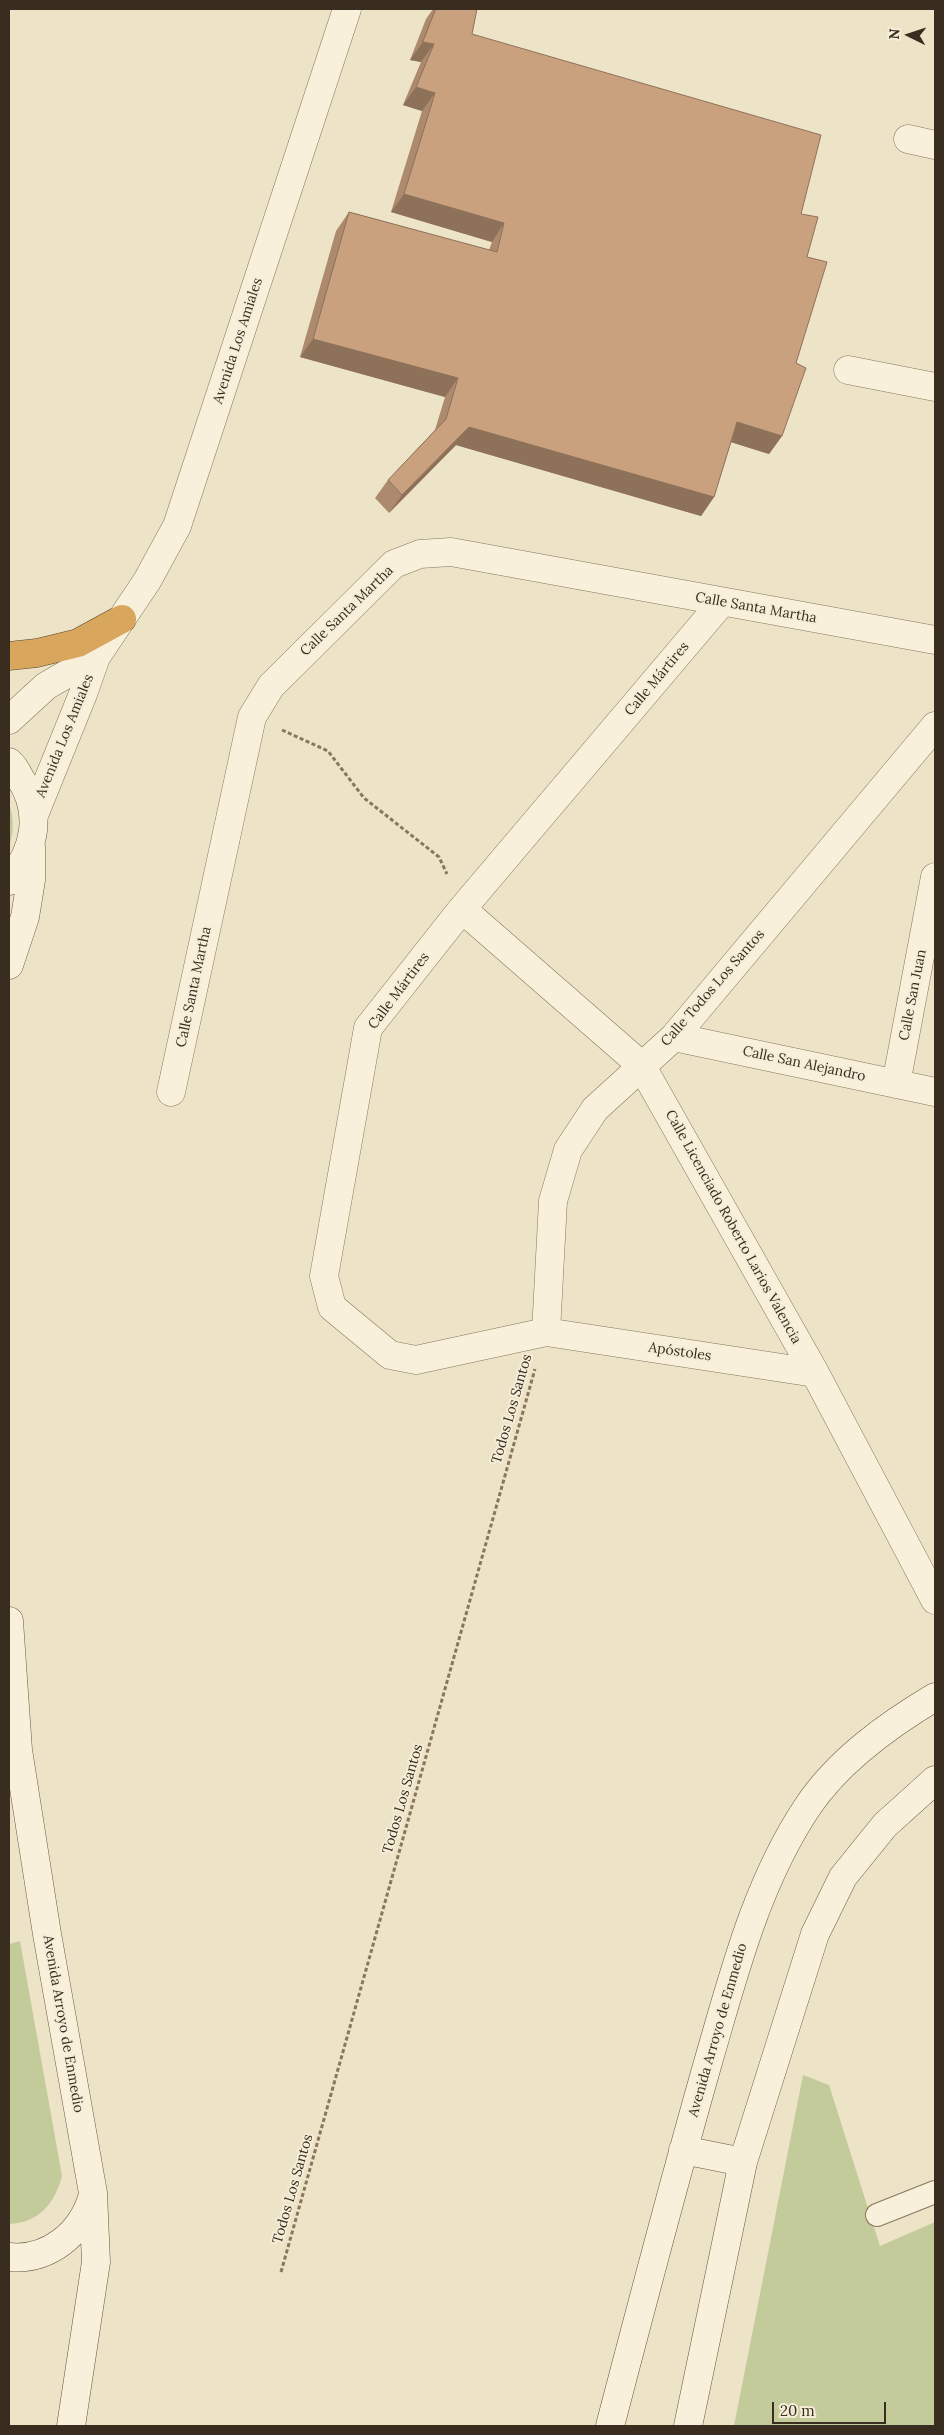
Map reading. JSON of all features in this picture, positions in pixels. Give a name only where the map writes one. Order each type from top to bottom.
[{"type":"highway","points":[[9,656],[37,653],[78,643],[122,619]]},
{"type":"street","name":"Avenida Los Amiales","points":[[34,815],[96,657],[148,581],[176,526],[347,9]]},
{"type":"street","points":[[908,139],[935,145]]},
{"type":"street","points":[[848,370],[935,387]]},
{"type":"street","name":"Calle Santa Martha","points":[[171,1092],[252,717],[271,686],[394,564],[420,554],[451,552],[935,640]]},
{"type":"street","name":"Calle Mártires","points":[[546,1332],[416,1360],[390,1355],[332,1307],[324,1276],[368,1028],[462,909],[722,602]]},
{"type":"street","name":"Avenida Los Amiales","points":[[9,720],[46,686],[96,657]]},
{"type":"street","name":"Calle Todos Los Santos","points":[[546,1332],[553,1201],[568,1150],[596,1109],[641,1065],[674,1037],[935,726]]},
{"type":"street","points":[[9,762],[27,788],[34,815],[31,843],[31,880],[25,917],[9,965]]},
{"type":"street","points":[[9,881],[22,866],[31,843]]},
{"type":"street","name":"Calle San Juan","points":[[896,1084],[935,877]]},
{"type":"street","name":"Calle Licenciado Roberto Larios Valencia","points":[[462,909],[641,1065],[815,1373],[935,1600]]},
{"type":"street","name":"Calle San Alejandro","points":[[674,1037],[935,1092]]},
{"type":"street","name":"Apóstoles","points":[[546,1332],[815,1373]]},
{"type":"street","name":"Avenida Arroyo de Enmedio","points":[[9,1621],[18,1750],[49,1944],[93,2193],[96,2262],[71,2426]]},
{"type":"street","name":"Avenida Arroyo de Enmedio","points":[[610,2426],[683,2150],[747,1930],[786,1843],[808,1806],[840,1767],[901,1717],[935,1697]]},
{"type":"street","points":[[688,2426],[743,2162],[815,1934],[843,1878],[855,1862],[885,1825],[935,1780]]},
{"type":"street","points":[[683,2150],[743,2162]]},
{"type":"street","points":[[9,2257],[35,2255],[68,2239],[84,2218],[93,2193]]},
{"type":"lane","points":[[877,2215],[935,2192]]},
{"type":"path","points":[[252,717],[328,751],[364,798],[439,857],[462,909]]},
{"type":"path","name":"Todos Los Santos","points":[[281,2272],[546,1332]]},
{"type":"green space","points":[[9,803],[13,825],[9,847]]},
{"type":"green space","points":[[20,1941],[62,2176],[55,2195],[44,2210],[29,2220],[9,2224],[9,1944]]},
{"type":"green space","points":[[803,2075],[829,2085],[880,2246],[935,2222],[935,2426],[734,2426]]},
{"type":"building","points":[[436,9],[477,9],[472,34],[821,135],[801,214],[818,217],[807,257],[827,262],[796,363],[806,368],[782,436],[737,422],[714,497],[469,427],[402,495],[388,480],[446,419],[458,378],[313,339],[349,212],[497,252],[504,223],[404,194],[435,93],[416,87],[434,44],[423,42]]}]
